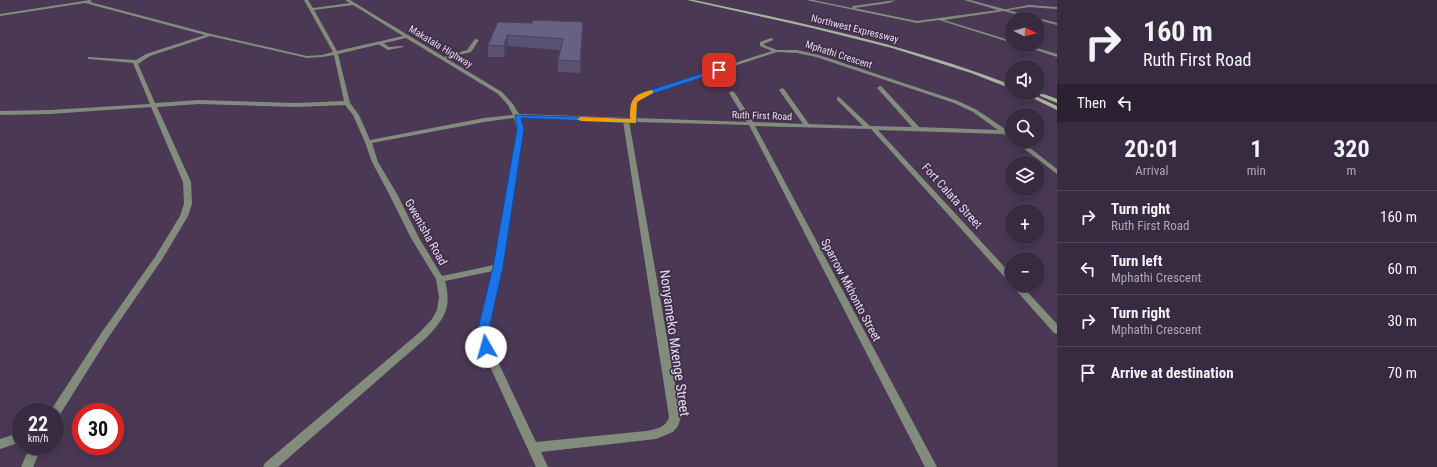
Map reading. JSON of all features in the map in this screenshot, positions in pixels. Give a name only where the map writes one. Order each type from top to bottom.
[{"type":"main road","name":"Northwest Expressway","points":[[690,0],[881,44],[943,61],[1005,84]]},
{"type":"main road","name":"Northwest Expressway","points":[[702,0],[906,46],[944,57],[1005,79]]},
{"type":"main road","points":[[1045,96],[1057,101]]},
{"type":"main road","points":[[1040,100],[1057,108]]},
{"type":"street","points":[[0,15],[99,0]]},
{"type":"street","name":"Gwentsha Road","points":[[306,0],[336,53],[347,103],[356,116],[375,162],[415,238],[440,280],[498,267]]},
{"type":"street","points":[[808,0],[917,22],[1029,6],[1057,8]]},
{"type":"street","points":[[849,8],[894,0]]},
{"type":"street","points":[[966,0],[1011,12]]},
{"type":"street","points":[[86,2],[210,35],[307,57],[317,57],[408,36]]},
{"type":"street","points":[[312,9],[350,2]]},
{"type":"street","name":"Makatala Highway","points":[[350,2],[408,36],[507,99],[517,116]]},
{"type":"street","points":[[939,20],[1005,40]]},
{"type":"street","points":[[1045,21],[1057,24]]},
{"type":"street","points":[[90,58],[137,62],[148,55],[210,35]]},
{"type":"street","points":[[771,39],[762,44],[762,46],[777,51]]},
{"type":"street","points":[[443,58],[469,51],[477,40]]},
{"type":"street","points":[[380,43],[388,49],[402,47]]},
{"type":"street","name":"Mphathi Crescent","points":[[630,121],[633,104],[644,94],[777,51],[789,50],[799,51],[956,102],[975,111],[1005,131]]},
{"type":"street","points":[[1044,52],[1057,56]]},
{"type":"street","points":[[61,403],[105,336],[159,258],[184,216],[188,204],[187,182],[135,64],[137,62]]},
{"type":"street","points":[[880,88],[917,129]]},
{"type":"street","points":[[782,90],[808,126]]},
{"type":"street","name":"Sparrow Mkhonto Street","points":[[732,93],[750,124],[931,467]]},
{"type":"street","name":"Fort Calata Street","points":[[839,99],[871,128],[1005,272]]},
{"type":"street","points":[[0,113],[50,112],[199,102],[296,105],[347,103]]},
{"type":"street","points":[[368,142],[484,120],[517,116],[520,129],[498,267],[483,329],[486,347],[542,467]]},
{"type":"street","name":"Ruth First Road","points":[[517,116],[630,121],[1005,132]]},
{"type":"street","name":"Nonyameko Mxenge Street","points":[[532,448],[646,436],[664,432],[671,428],[674,423],[675,417],[630,121]]},
{"type":"street","points":[[1026,148],[1057,172]]},
{"type":"street","points":[[269,467],[423,335],[442,315],[445,305],[440,280]]},
{"type":"street","points":[[1022,292],[1057,330]]},
{"type":"street","points":[[0,444],[12,440]]},
{"type":"street","points":[[27,467],[32,455]]},
{"type":"building","points":[[533,20],[583,22],[580,61],[558,60],[563,39],[507,35],[504,46],[488,45],[498,22],[532,23]]},
{"type":"slow traffic","points":[[581,119],[633,121],[633,104],[638,98],[651,92]]},
{"type":"route","points":[[486,347],[483,329],[498,267],[520,129],[517,116],[633,121],[633,104],[644,94],[719,70]]}]
